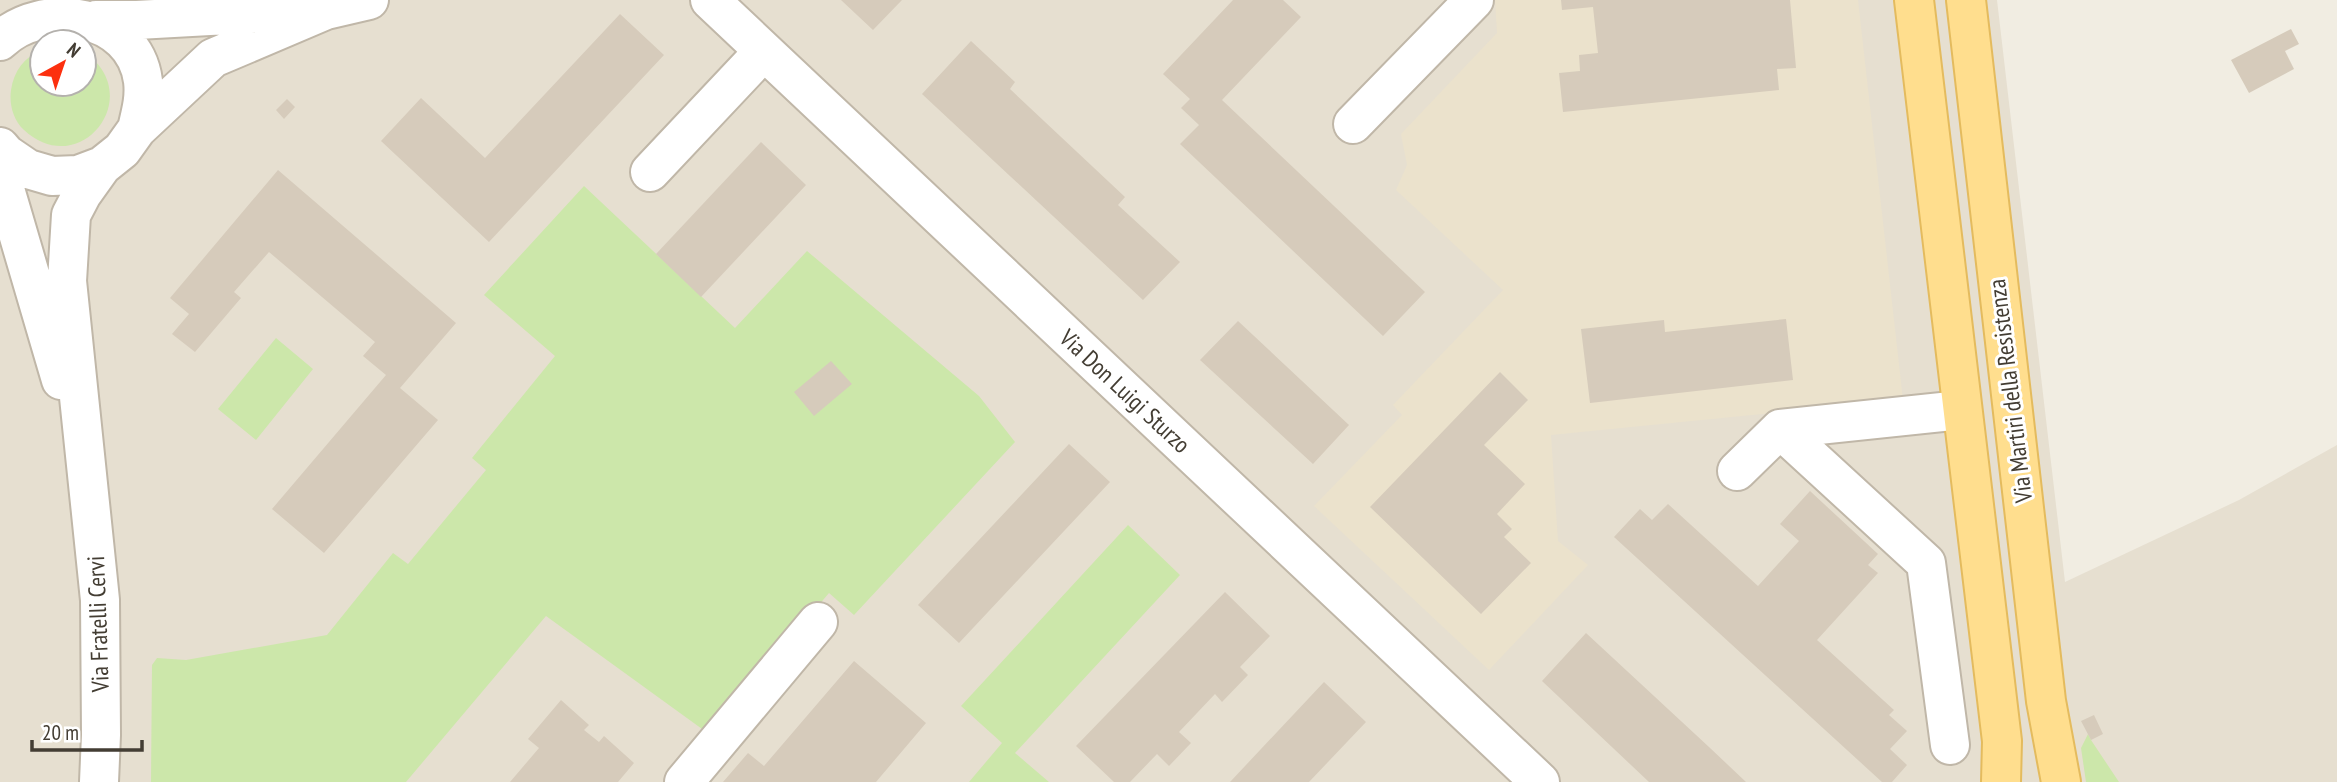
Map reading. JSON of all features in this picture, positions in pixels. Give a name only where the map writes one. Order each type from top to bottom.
[{"type":"main road","name":"Via Martiri della Resistenza","points":[[1914,0],[2002,741],[2001,782]]},
{"type":"main road","name":"Via Martiri della Resistenza","points":[[1966,0],[2046,701],[2061,782]]},
{"type":"street","points":[[88,466],[66,281],[71,215],[82,194],[102,166],[122,150],[136,129],[213,58],[326,10],[369,0]]},
{"type":"street","name":"Via Don Luigi Sturzo","points":[[710,0],[1539,782]]},
{"type":"street","points":[[1353,124],[1474,0]]},
{"type":"street","points":[[0,41],[24,21],[59,9],[137,20],[216,7],[326,10]]},
{"type":"street","points":[[59,9],[117,34],[133,54],[143,78],[144,104],[136,129]]},
{"type":"street","points":[[650,172],[764,51]]},
{"type":"street","points":[[88,466],[35,299],[1,172],[6,154],[28,169],[52,176],[78,175],[102,166]]},
{"type":"street","points":[[1737,471],[1780,429],[1961,410]]},
{"type":"street","points":[[1780,429],[1926,563],[1950,745]]},
{"type":"street","name":"Via Fratelli Cervi","points":[[88,466],[100,600],[99,782]]},
{"type":"street","points":[[684,782],[818,622]]},
{"type":"shaded area","points":[[0,0],[1997,0],[2065,582],[2239,500],[2337,445],[2337,782],[0,782]]},
{"type":"shaded area","points":[[1495,0],[1858,0],[1903,400],[1551,435],[1558,541],[1588,565],[1489,670],[1314,506],[1402,415],[1393,405],[1503,290],[1396,190],[1407,165],[1401,134],[1497,33]]},
{"type":"green space","points":[[28,59],[28,98],[98,98],[98,66],[110,90],[108,109],[99,127],[84,140],[66,146],[45,143],[24,130],[15,117],[11,95],[12,83]]},
{"type":"green space","points":[[584,186],[735,328],[807,251],[979,396],[1015,442],[854,615],[829,593],[709,734],[546,616],[406,782],[151,782],[152,665],[157,658],[186,660],[327,635],[393,553],[408,564],[486,470],[472,458],[555,356],[484,295]]},
{"type":"green space","points":[[276,338],[313,369],[256,440],[218,409]]},
{"type":"green space","points":[[1128,525],[1180,575],[1015,753],[1049,782],[969,782],[1002,743],[961,706]]},
{"type":"green space","points":[[2088,734],[2119,782],[2086,782],[2081,748]]},
{"type":"building","points":[[841,0],[902,0],[873,30]]},
{"type":"building","points":[[1233,0],[1283,0],[1301,17],[1222,100],[1425,292],[1383,336],[1180,144],[1199,125],[1181,108],[1190,99],[1163,74]]},
{"type":"building","points":[[1561,0],[1790,0],[1796,68],[1777,69],[1779,90],[1563,112],[1559,73],[1580,71],[1579,55],[1598,53],[1593,7],[1562,10]]},
{"type":"building","points":[[620,14],[664,55],[489,242],[381,141],[421,98],[485,158]]},
{"type":"building","points":[[2291,29],[2299,44],[2285,51],[2294,69],[2249,93],[2231,60]]},
{"type":"building","points":[[971,41],[1015,82],[1010,89],[1125,197],[1118,205],[1180,262],[1143,300],[922,94]]},
{"type":"building","points":[[287,99],[295,107],[284,119],[276,110]]},
{"type":"building","points":[[761,142],[806,185],[701,297],[656,254]]},
{"type":"building","points":[[278,170],[456,323],[400,388],[438,420],[324,553],[272,509],[386,375],[363,356],[375,342],[269,252],[234,292],[241,298],[195,352],[172,334],[189,314],[170,298]]},
{"type":"building","points":[[1786,319],[1793,380],[1590,403],[1581,329],[1664,320],[1665,332]]},
{"type":"building","points":[[1238,321],[1349,425],[1313,464],[1200,360]]},
{"type":"building","points":[[831,361],[852,384],[814,416],[794,392]]},
{"type":"building","points":[[1500,372],[1528,400],[1484,445],[1525,484],[1497,514],[1512,529],[1504,537],[1531,563],[1481,614],[1370,507]]},
{"type":"building","points":[[1069,444],[1110,482],[959,643],[918,605]]},
{"type":"building","points":[[1810,491],[1878,554],[1868,565],[1878,573],[1817,640],[1894,710],[1889,715],[1907,731],[1890,749],[1907,765],[1892,782],[1882,782],[1614,537],[1640,509],[1652,520],[1668,504],[1758,586],[1799,541],[1780,524]]},
{"type":"building","points":[[1225,592],[1270,636],[1240,667],[1248,675],[1222,702],[1215,694],[1179,732],[1191,743],[1169,766],[1157,754],[1130,782],[1114,782],[1076,746]]},
{"type":"building","points":[[1586,633],[1746,782],[1649,782],[1542,681]]},
{"type":"building","points":[[854,661],[926,723],[876,782],[723,782],[748,753],[764,766]]},
{"type":"building","points":[[1324,682],[1366,722],[1309,782],[1230,782]]},
{"type":"building","points":[[561,700],[589,725],[584,730],[599,742],[604,736],[634,763],[618,782],[510,782],[539,748],[528,739]]},
{"type":"building","points":[[2094,715],[2103,734],[2091,740],[2081,721]]}]
